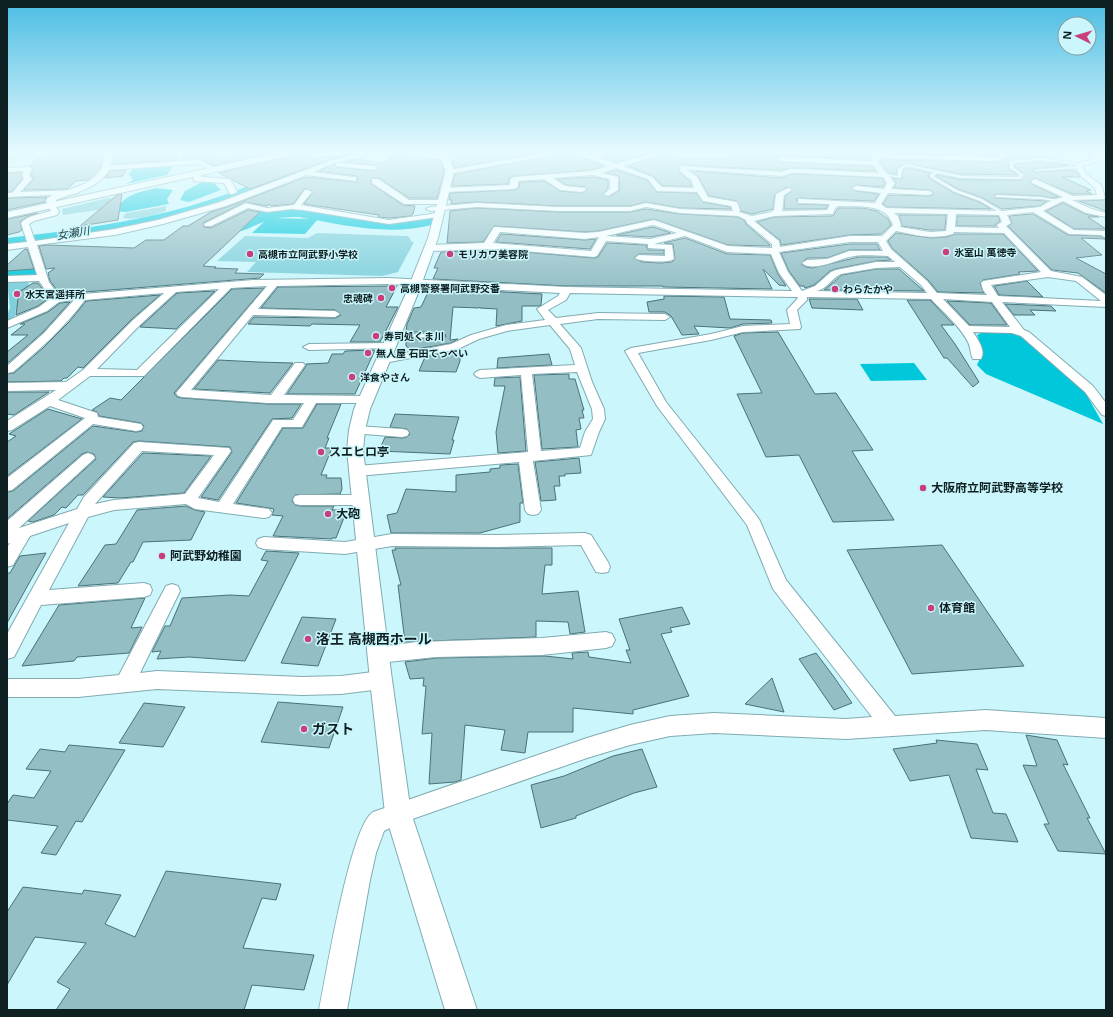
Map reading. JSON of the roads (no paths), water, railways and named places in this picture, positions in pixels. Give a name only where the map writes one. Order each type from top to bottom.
[{"type":"main road","points":[[7,215],[85,198]]},
{"type":"street","points":[[53,198],[51,199],[51,206],[55,212],[54,213],[26,222],[42,278],[56,298]]},
{"type":"street","points":[[7,247],[30,240],[146,218],[194,206],[214,198]]},
{"type":"street","points":[[7,239],[30,240],[115,232],[160,222],[216,206],[236,198]]},
{"type":"street","points":[[295,208],[303,198]]},
{"type":"street","points":[[402,198],[407,202],[414,198]]},
{"type":"street","points":[[246,205],[267,210],[295,208],[389,222],[422,198]]},
{"type":"street","points":[[439,198],[430,248],[390,348],[366,400],[357,430],[355,450],[367,546],[378,655],[398,812],[461,1010]]},
{"type":"street","points":[[466,198],[477,205],[559,209],[630,209],[636,206]]},
{"type":"street","points":[[706,198],[734,204],[739,214]]},
{"type":"street","points":[[774,214],[778,211],[779,198]]},
{"type":"street","points":[[881,208],[883,198]]},
{"type":"street","points":[[801,201],[834,202],[836,204],[952,213],[1002,213],[1042,209],[1047,204],[1055,200],[1087,198]]},
{"type":"street","points":[[1069,199],[1088,211],[1106,215]]},
{"type":"street","points":[[208,224],[259,200]]},
{"type":"street","points":[[599,200],[636,206],[646,205],[680,211],[739,214],[751,218],[774,214],[830,212],[831,207],[836,204]]},
{"type":"street","points":[[881,208],[894,216],[897,224],[882,241],[890,253],[924,283],[934,296],[966,329],[977,348],[978,357]]},
{"type":"street","points":[[1035,210],[1072,232],[1103,233],[1106,235]]},
{"type":"street","points":[[895,228],[930,235],[950,232],[952,213]]},
{"type":"street","points":[[1002,213],[1007,223],[1002,225],[1007,232],[1048,274]]},
{"type":"street","points":[[751,218],[750,221],[776,243],[775,251],[784,273],[804,298],[792,310],[796,327],[743,328],[711,337],[631,351],[661,403],[754,523],[779,584],[890,725]]},
{"type":"street","points":[[584,236],[598,236],[654,222],[727,249],[775,251],[850,239],[884,238]]},
{"type":"street","points":[[487,246],[497,229],[650,242],[684,234]]},
{"type":"street","points":[[950,229],[1007,232]]},
{"type":"street","points":[[430,248],[487,246],[532,247],[556,251],[594,254],[602,238]]},
{"type":"street","points":[[639,258],[670,259],[669,247],[651,246],[650,242]]},
{"type":"street","points":[[807,263],[828,262],[849,254],[890,253]]},
{"type":"street","points":[[828,262],[843,272]]},
{"type":"street","points":[[800,293],[818,288],[834,274],[876,265],[901,264]]},
{"type":"street","points":[[1019,331],[988,290],[986,282],[1048,274],[1066,276],[1079,279],[1106,300]]},
{"type":"street","points":[[7,279],[42,278]]},
{"type":"street","points":[[7,325],[43,309],[56,298],[274,283],[380,281],[566,290],[934,296],[1106,304]]},
{"type":"street","points":[[274,283],[182,393],[275,399],[366,400]]},
{"type":"street","points":[[87,372],[140,374],[227,286]]},
{"type":"street","points":[[9,424],[49,401],[87,372],[137,322],[173,290]]},
{"type":"street","points":[[357,471],[586,452],[592,432],[599,419],[598,409],[588,387],[575,348],[542,310],[562,298],[566,290]]},
{"type":"street","points":[[9,370],[46,340],[70,314],[83,296]]},
{"type":"street","points":[[249,312],[336,314]]},
{"type":"street","points":[[309,347],[454,347],[492,331],[598,316],[665,317]]},
{"type":"street","points":[[966,329],[1019,331],[1025,334],[1089,389],[1106,412]]},
{"type":"street","points":[[275,399],[299,365]]},
{"type":"street","points":[[480,374],[582,368]]},
{"type":"street","points":[[526,371],[533,510]]},
{"type":"street","points":[[7,387],[69,386]]},
{"type":"street","points":[[223,508],[278,423],[297,424],[312,400]]},
{"type":"street","points":[[7,486],[90,420],[92,416],[49,401]]},
{"type":"street","points":[[90,420],[136,427]]},
{"type":"street","points":[[357,430],[402,433]]},
{"type":"street","points":[[7,651],[88,501],[139,446],[224,451],[189,499]]},
{"type":"street","points":[[7,530],[88,458]]},
{"type":"street","points":[[7,538],[82,513],[114,505],[189,499],[195,504],[264,513]]},
{"type":"street","points":[[300,500],[361,500]]},
{"type":"street","points":[[7,561],[24,533]]},
{"type":"street","points":[[264,543],[345,548],[367,546],[392,540],[497,541],[584,539],[602,566]]},
{"type":"street","points":[[36,598],[144,590]]},
{"type":"street","points":[[125,683],[172,591]]},
{"type":"street","points":[[378,655],[410,650],[483,647],[535,647],[606,640]]},
{"type":"street","points":[[7,688],[78,688],[172,680],[233,684],[315,686],[341,685],[381,680]]},
{"type":"street","points":[[334,1010],[361,862],[368,837],[375,823],[398,812],[587,748],[630,735],[670,726],[714,723],[846,729],[986,720],[1106,728]]},
{"type":"lane","points":[[974,198],[1002,213]]},
{"type":"lane","points":[[1044,198],[1055,200]]},
{"type":"lane","points":[[390,348],[442,336]]},
{"type":"waterway","name":"女瀬川","points":[[7,244],[103,231],[128,226],[175,216],[228,198]]},
{"type":"waterway","points":[[234,228],[265,216],[290,212],[299,212],[372,224],[393,225],[426,221]]},
{"type":"waterway","points":[[7,275],[34,273]]},
{"type":"place","name":"氷室山 萬徳寺","points":[[946,252]]},
{"type":"place","name":"高槻市立阿武野小学校","points":[[250,254]]},
{"type":"place","name":"モリカワ美容院","points":[[450,254]]},
{"type":"place","name":"高槻警察署阿武野交番","points":[[392,288]]},
{"type":"place","name":"わらたかや","points":[[835,289]]},
{"type":"place","name":"水天宮遥拝所","points":[[17,294]]},
{"type":"place","name":"忠魂碑","points":[[381,298]]},
{"type":"place","name":"寿司処くま川","points":[[376,336]]},
{"type":"place","name":"無人屋 石田てっぺい","points":[[368,353]]},
{"type":"place","name":"洋食やさん","points":[[352,377]]},
{"type":"place","name":"スエヒロ亭","points":[[321,452]]},
{"type":"place","name":"大阪府立阿武野高等学校","points":[[923,488]]},
{"type":"place","name":"大砲","points":[[328,514]]},
{"type":"place","name":"阿武野幼稚園","points":[[162,556]]},
{"type":"place","name":"体育館","points":[[931,608]]},
{"type":"place","name":"洛王 高槻西ホール","points":[[308,639]]},
{"type":"place","name":"ガスト","points":[[304,729]]}]
